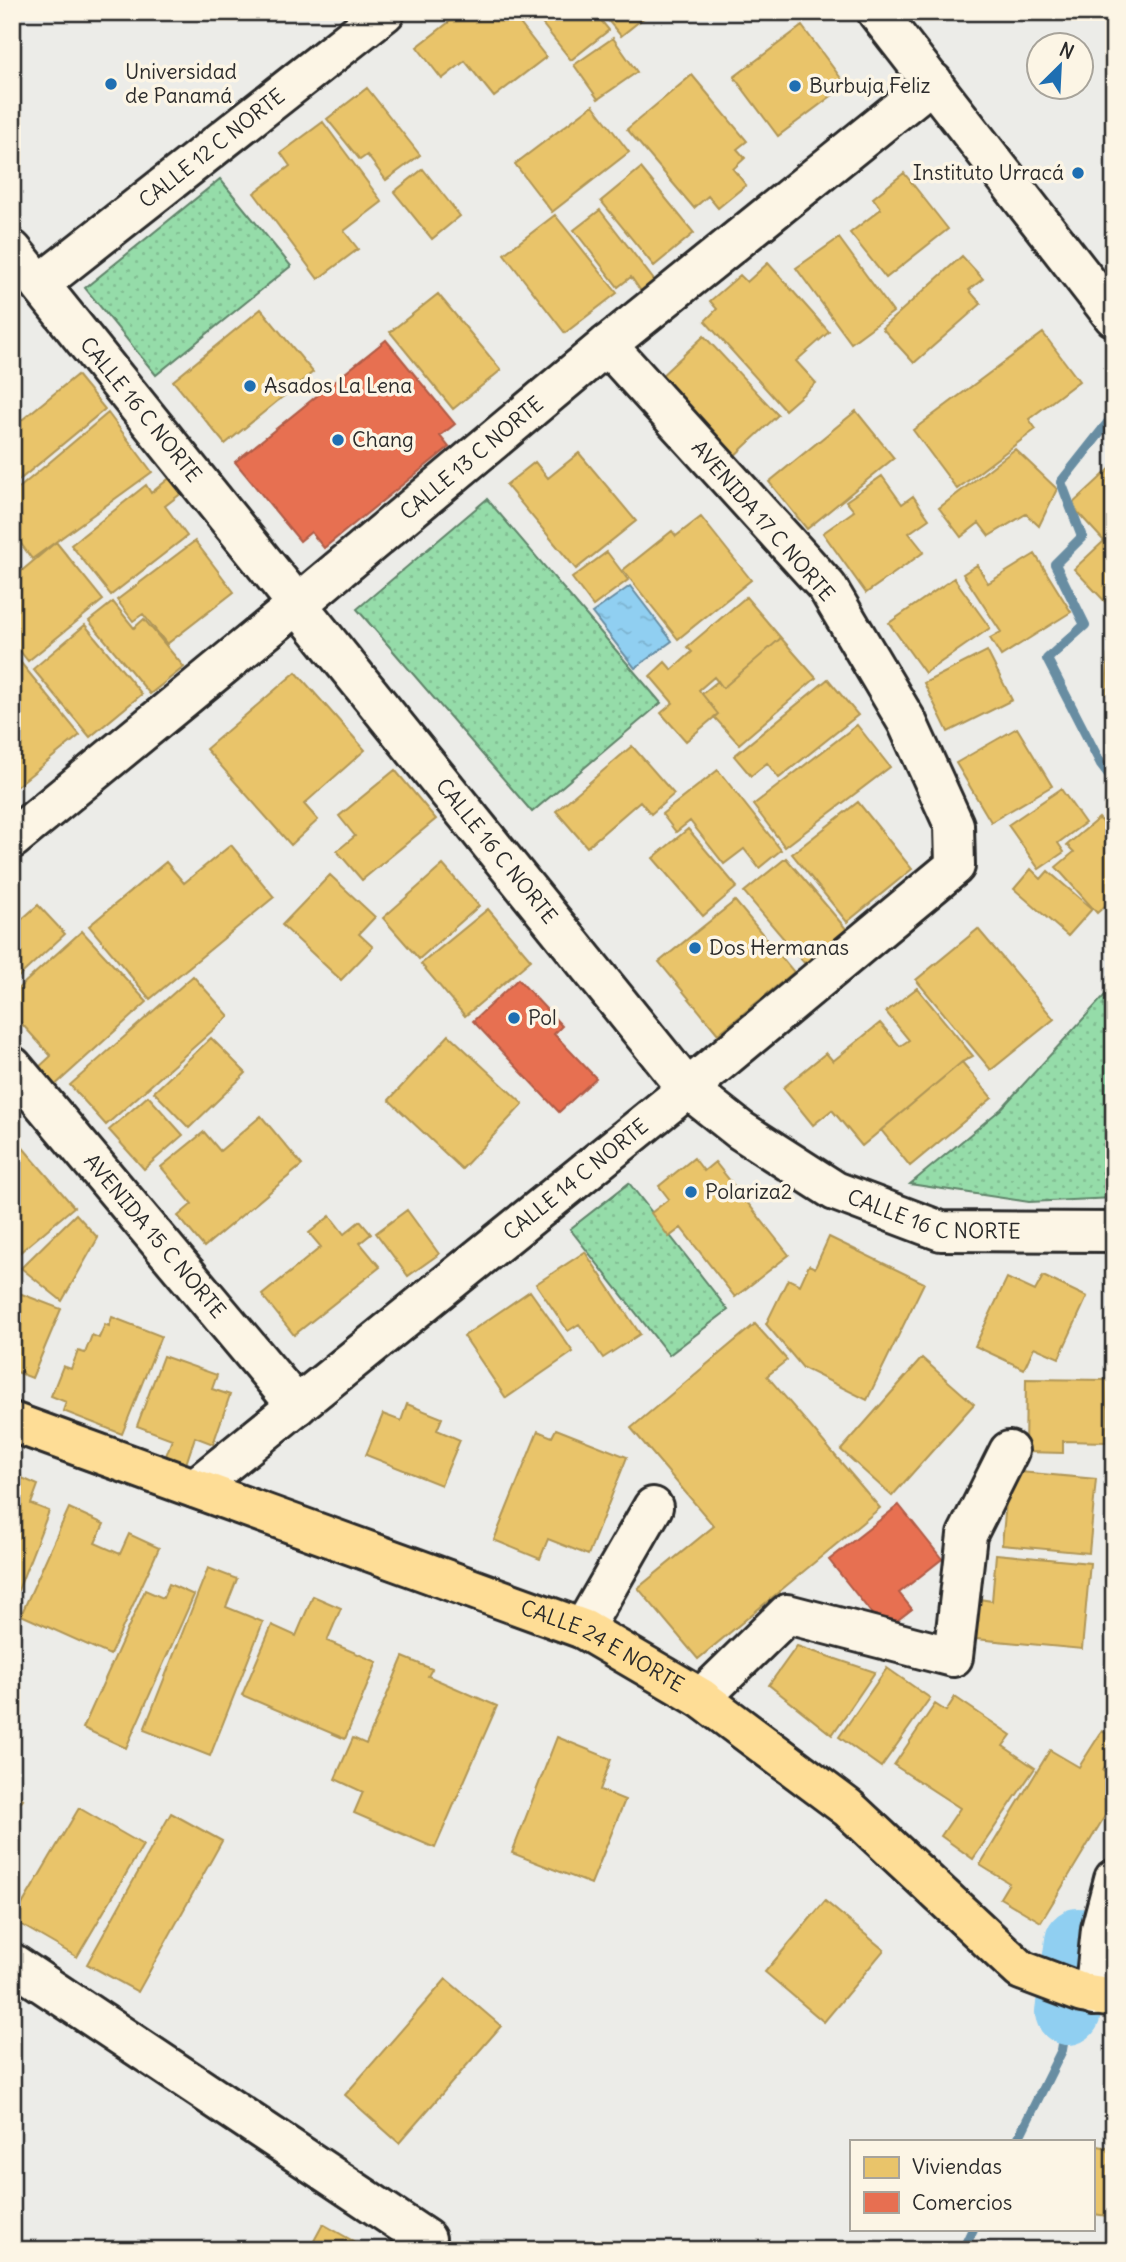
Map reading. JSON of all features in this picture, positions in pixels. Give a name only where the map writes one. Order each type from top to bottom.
[{"type":"main road","name":"CALLE 24 E NORTE","points":[[12,1422],[583,1629],[701,1698],[848,1808],[1021,1970],[1096,1996]]},
{"type":"street","name":"CALLE 12 C NORTE","points":[[40,284],[385,12]]},
{"type":"street","points":[[877,12],[1114,317]]},
{"type":"street","name":"CALLE 13 C NORTE","points":[[12,839],[607,345],[933,82]]},
{"type":"street","name":"CALLE 16 C NORTE","points":[[12,250],[688,1088],[740,1130],[835,1191],[941,1231],[1114,1233]]},
{"type":"street","name":"AVENIDA 17 C NORTE","points":[[607,345],[827,587],[907,722],[954,825],[955,866]]},
{"type":"street","name":"CALLE 14 C NORTE","points":[[195,1488],[688,1088],[955,866]]},
{"type":"street","name":"AVENIDA 15 C NORTE","points":[[12,1066],[297,1406]]},
{"type":"street","points":[[701,1698],[787,1614],[953,1657],[967,1535],[1009,1451]]},
{"type":"street","points":[[583,1629],[653,1507]]},
{"type":"street","points":[[1096,1996],[1101,1929],[1114,1879]]},
{"type":"street","points":[[12,1963],[426,2239]]},
{"type":"green space","points":[[220,179],[291,266],[156,375],[85,288]]},
{"type":"green space","points":[[487,499],[661,703],[532,812],[357,609]]},
{"type":"green space","points":[[1114,985],[1114,1198],[1029,1202],[910,1184],[1001,1109]]},
{"type":"green space","points":[[629,1183],[728,1310],[669,1355],[570,1229]]},
{"type":"water","points":[[630,586],[672,641],[635,668],[592,613]]},
{"type":"building: Viviendas","points":[[462,12],[511,12],[546,57],[494,97],[465,61],[442,79],[417,47]]},
{"type":"building: Viviendas","points":[[533,12],[594,12],[609,30],[571,60]]},
{"type":"building: Viviendas","points":[[601,12],[651,12],[621,36]]},
{"type":"building: Viviendas","points":[[802,26],[846,85],[778,136],[734,77]]},
{"type":"building: Viviendas","points":[[613,38],[637,72],[598,99],[574,65]]},
{"type":"building: Viviendas","points":[[692,75],[747,141],[737,149],[745,158],[733,169],[746,185],[718,208],[708,196],[694,208],[627,129]]},
{"type":"building: Viviendas","points":[[367,88],[420,155],[386,180],[367,155],[360,160],[327,119]]},
{"type":"building: Viviendas","points":[[593,105],[629,152],[552,212],[515,164]]},
{"type":"building: Viviendas","points":[[323,122],[382,202],[344,231],[358,249],[318,279],[254,193],[290,166],[281,153]]},
{"type":"building: Viviendas","points":[[641,168],[694,233],[654,266],[601,201]]},
{"type":"building: Viviendas","points":[[423,169],[460,216],[432,239],[394,192]]},
{"type":"building: Viviendas","points":[[904,173],[948,229],[886,278],[850,233],[881,209],[873,198]]},
{"type":"building: Viviendas","points":[[600,210],[657,284],[643,294],[631,277],[618,287],[574,230]]},
{"type":"building: Viviendas","points":[[555,215],[617,293],[565,333],[504,254]]},
{"type":"building: Viviendas","points":[[839,238],[893,312],[851,343],[796,268]]},
{"type":"building: Viviendas","points":[[962,256],[983,279],[969,290],[981,304],[914,363],[882,328]]},
{"type":"building: Viviendas","points":[[768,263],[829,332],[796,361],[816,383],[785,410],[705,321],[717,309],[710,301],[740,275],[747,282]]},
{"type":"building: Viviendas","points":[[438,294],[501,370],[453,409],[390,332]]},
{"type":"building: Viviendas","points":[[261,309],[313,372],[225,444],[173,381]]},
{"type":"building: Viviendas","points":[[1043,333],[1079,381],[1029,419],[1036,429],[957,489],[913,430]]},
{"type":"building: Viviendas","points":[[704,336],[778,415],[732,458],[658,379]]},
{"type":"building: Viviendas","points":[[77,375],[105,409],[12,486],[12,428]]},
{"type":"building: Viviendas","points":[[856,411],[894,458],[807,529],[769,482]]},
{"type":"building: Viviendas","points":[[108,413],[152,472],[32,559],[12,531],[12,494]]},
{"type":"building: Viviendas","points":[[1015,449],[1057,489],[1039,526],[1026,514],[989,536],[979,523],[961,537],[939,508]]},
{"type":"building: Viviendas","points":[[579,453],[636,521],[576,569],[506,485],[535,462],[548,478]]},
{"type":"building: Viviendas","points":[[1114,465],[1114,611],[1074,569],[1104,541],[1071,505]]},
{"type":"building: Viviendas","points":[[882,476],[902,504],[913,496],[929,519],[909,533],[924,552],[866,593],[823,533],[854,511],[846,501]]},
{"type":"building: Viviendas","points":[[171,477],[183,492],[165,506],[187,536],[111,595],[71,545],[146,485],[151,493]]},
{"type":"building: Viviendas","points":[[701,517],[751,580],[678,639],[623,570],[672,531],[676,536]]},
{"type":"building: Viviendas","points":[[195,541],[234,592],[167,644],[143,614],[133,621],[117,600]]},
{"type":"building: Viviendas","points":[[56,542],[103,600],[28,661],[12,641],[12,579]]},
{"type":"building: Viviendas","points":[[607,552],[628,580],[593,606],[572,578]]},
{"type":"building: Viviendas","points":[[1035,554],[1071,612],[1001,656],[990,638],[1001,632],[963,574],[977,565],[988,583]]},
{"type":"building: Viviendas","points":[[954,578],[990,628],[925,673],[889,623]]},
{"type":"building: Viviendas","points":[[746,597],[781,638],[723,688],[714,677],[699,690],[718,714],[686,741],[661,713],[673,703],[650,676],[665,662],[672,670],[692,652],[687,647]]},
{"type":"building: Viviendas","points":[[113,602],[134,628],[144,619],[184,667],[150,694],[89,621]]},
{"type":"building: Viviendas","points":[[85,625],[142,694],[90,737],[33,669]]},
{"type":"building: Viviendas","points":[[781,638],[816,678],[739,744],[714,717],[718,714],[702,694],[718,681],[723,688]]},
{"type":"building: Viviendas","points":[[987,651],[1012,700],[948,732],[924,683]]},
{"type":"building: Viviendas","points":[[12,652],[80,735],[12,790]]},
{"type":"building: Viviendas","points":[[1108,655],[1114,655],[1114,694],[1106,694]]},
{"type":"building: Viviendas","points":[[296,672],[365,750],[304,804],[318,820],[291,845],[206,749]]},
{"type":"building: Viviendas","points":[[828,679],[858,715],[779,778],[767,763],[751,776],[734,756]]},
{"type":"building: Viviendas","points":[[857,725],[890,767],[785,847],[753,805]]},
{"type":"building: Viviendas","points":[[1017,728],[1052,786],[991,822],[956,763]]},
{"type":"building: Viviendas","points":[[632,746],[674,794],[651,814],[640,801],[587,847],[556,811]]},
{"type":"building: Viviendas","points":[[395,770],[436,819],[362,880],[337,851],[355,836],[339,816]]},
{"type":"building: Viviendas","points":[[718,770],[781,850],[759,868],[744,849],[724,864],[690,821],[676,832],[662,814]]},
{"type":"building: Viviendas","points":[[1061,789],[1085,823],[1058,843],[1064,852],[1039,869],[1008,825]]},
{"type":"building: Viviendas","points":[[858,802],[912,869],[847,922],[792,854]]},
{"type":"building: Viviendas","points":[[1099,818],[1114,835],[1114,898],[1097,913],[1056,867],[1074,852],[1067,845]]},
{"type":"building: Viviendas","points":[[688,829],[737,887],[703,916],[653,858]]},
{"type":"building: Viviendas","points":[[231,845],[274,897],[150,999],[89,926],[166,862],[184,883]]},
{"type":"building: Viviendas","points":[[786,858],[847,930],[806,965],[744,892]]},
{"type":"building: Viviendas","points":[[443,865],[479,906],[419,959],[383,918]]},
{"type":"building: Viviendas","points":[[1031,869],[1041,879],[1048,871],[1092,909],[1068,936],[1014,889]]},
{"type":"building: Viviendas","points":[[330,875],[375,917],[359,934],[373,947],[341,980],[282,925]]},
{"type":"building: Viviendas","points":[[735,901],[794,972],[718,1034],[659,962]]},
{"type":"building: Viviendas","points":[[38,905],[65,934],[12,983],[12,928]]},
{"type":"building: Viviendas","points":[[488,909],[531,960],[465,1016],[421,964]]},
{"type":"building: Viviendas","points":[[978,929],[1054,1019],[991,1070],[916,980]]},
{"type":"building: Viviendas","points":[[82,931],[147,1002],[53,1087],[37,1069],[51,1056],[12,1013],[12,994]]},
{"type":"building: Viviendas","points":[[193,976],[229,1016],[106,1125],[70,1085]]},
{"type":"building: Viviendas","points":[[917,988],[973,1056],[962,1062],[862,1146],[832,1110],[813,1125],[783,1088],[826,1053],[833,1061],[880,1023],[900,1046],[909,1040],[886,1012]]},
{"type":"building: Viviendas","points":[[449,1035],[523,1104],[462,1169],[389,1100]]},
{"type":"building: Viviendas","points":[[211,1038],[246,1073],[189,1128],[154,1092]]},
{"type":"building: Viviendas","points":[[962,1062],[992,1098],[910,1166],[881,1130]]},
{"type":"building: Viviendas","points":[[148,1096],[183,1135],[144,1169],[109,1130]]},
{"type":"building: Viviendas","points":[[261,1116],[302,1165],[204,1247],[178,1216],[192,1204],[161,1167],[204,1132],[220,1151]]},
{"type":"building: Viviendas","points":[[12,1135],[74,1207],[12,1259]]},
{"type":"building: Viviendas","points":[[694,1158],[704,1171],[715,1162],[789,1255],[735,1297],[681,1228],[669,1237],[651,1213],[669,1199],[659,1186]]},
{"type":"building: Viviendas","points":[[407,1210],[439,1254],[408,1276],[376,1233]]},
{"type":"building: Viviendas","points":[[76,1214],[98,1238],[62,1301],[21,1268]]},
{"type":"building: Viviendas","points":[[330,1216],[344,1234],[360,1221],[371,1234],[360,1243],[380,1267],[294,1335],[262,1295],[321,1247],[309,1233]]},
{"type":"building: Viviendas","points":[[829,1237],[924,1283],[867,1400],[803,1368],[766,1324],[788,1279],[800,1285],[809,1265],[815,1268]]},
{"type":"building: Viviendas","points":[[585,1252],[640,1334],[603,1358],[579,1324],[568,1331],[536,1284]]},
{"type":"building: Viviendas","points":[[1043,1276],[1087,1297],[1059,1358],[1034,1347],[1024,1369],[975,1346],[1007,1278],[1035,1291]]},
{"type":"building: Viviendas","points":[[530,1291],[573,1352],[506,1398],[464,1336]]},
{"type":"building: Viviendas","points":[[19,1293],[61,1309],[32,1378],[12,1370],[12,1299],[16,1300]]},
{"type":"building: Viviendas","points":[[112,1317],[161,1336],[122,1434],[63,1411],[66,1402],[51,1396],[63,1366],[71,1369],[78,1351],[85,1353],[92,1335],[99,1338],[105,1324],[109,1326]]},
{"type":"building: Viviendas","points":[[755,1324],[787,1360],[767,1376],[880,1508],[698,1659],[638,1588],[714,1526],[631,1428]]},
{"type":"building: Viviendas","points":[[163,1356],[217,1375],[212,1389],[230,1395],[213,1444],[195,1437],[186,1464],[166,1456],[172,1439],[137,1426]]},
{"type":"building: Viviendas","points":[[922,1358],[974,1404],[892,1496],[841,1450]]},
{"type":"building: Viviendas","points":[[1026,1379],[1108,1380],[1107,1442],[1063,1441],[1063,1453],[1025,1452]]},
{"type":"building: Viviendas","points":[[407,1404],[442,1418],[437,1430],[460,1440],[441,1485],[366,1455],[383,1414],[401,1421]]},
{"type":"building: Viviendas","points":[[556,1429],[627,1457],[588,1555],[548,1539],[540,1559],[494,1540],[538,1431],[552,1437]]},
{"type":"building: Viviendas","points":[[1009,1471],[1096,1479],[1089,1553],[1002,1545]]},
{"type":"building: Viviendas","points":[[13,1474],[38,1485],[31,1504],[49,1511],[15,1598],[12,1597]]},
{"type":"building: Viviendas","points":[[69,1508],[104,1524],[95,1543],[120,1554],[129,1534],[159,1548],[110,1655],[21,1615]]},
{"type":"building: Viviendas","points":[[996,1554],[1090,1563],[1082,1649],[976,1639],[979,1599],[992,1601]]},
{"type":"building: Viviendas","points":[[208,1568],[237,1579],[226,1607],[263,1622],[210,1756],[144,1730]]},
{"type":"building: Viviendas","points":[[169,1584],[194,1595],[126,1748],[83,1728],[145,1590],[163,1598]]},
{"type":"building: Viviendas","points":[[313,1596],[341,1608],[327,1641],[377,1662],[345,1739],[242,1695],[272,1625],[296,1636]]},
{"type":"building: Viviendas","points":[[797,1646],[875,1672],[832,1735],[769,1685]]},
{"type":"building: Viviendas","points":[[403,1657],[432,1669],[428,1676],[497,1706],[435,1848],[354,1813],[363,1792],[335,1779],[353,1738],[366,1744]]},
{"type":"building: Viviendas","points":[[887,1668],[930,1698],[881,1767],[839,1737]]},
{"type":"building: Viviendas","points":[[955,1697],[1011,1735],[1003,1746],[1035,1768],[973,1859],[941,1836],[960,1808],[894,1765],[935,1704],[946,1711]]},
{"type":"building: Viviendas","points":[[1102,1731],[1114,1738],[1114,1752],[1103,1771],[1114,1778],[1114,1801],[1041,1922],[1000,1898],[1009,1883],[980,1865],[1050,1750],[1079,1767]]},
{"type":"building: Viviendas","points":[[557,1737],[611,1759],[600,1790],[625,1800],[591,1884],[512,1853]]},
{"type":"building: Viviendas","points":[[12,1791],[23,1799],[12,1812]]},
{"type":"building: Viviendas","points":[[79,1808],[143,1845],[77,1957],[13,1920]]},
{"type":"building: Viviendas","points":[[171,1813],[222,1841],[138,1992],[87,1964]]},
{"type":"building: Viviendas","points":[[825,1901],[884,1950],[824,2022],[765,1972]]},
{"type":"building: Viviendas","points":[[446,1979],[501,2026],[399,2143],[345,2095]]},
{"type":"building: Viviendas","points":[[1094,2145],[1114,2149],[1114,2217],[1094,2214]]},
{"type":"building: Viviendas","points":[[323,2224],[369,2250],[309,2250]]},
{"type":"building: Comercios","points":[[386,340],[455,424],[440,436],[449,447],[324,548],[311,532],[300,541],[235,462]]},
{"type":"building: Comercios","points":[[518,979],[562,1026],[554,1034],[596,1078],[559,1112],[473,1021]]},
{"type":"building: Comercios","points":[[899,1505],[942,1559],[899,1593],[912,1609],[885,1630],[829,1560]]},
{"type":"waterway","points":[[1114,415],[1061,482],[1082,537],[1055,564],[1085,625],[1047,659],[1101,764],[1114,781]]},
{"type":"waterway","points":[[1078,1941],[1087,1915]]},
{"type":"waterway","points":[[1068,2012],[1078,1941]]},
{"type":"waterway","points":[[1017,2140],[1062,2050],[1068,2012]]},
{"type":"waterway","points":[[963,2250],[973,2230]]},
{"type":"place","name":"Universidad de Panamá","points":[[111,84]]},
{"type":"place","name":"Burbuja Feliz","points":[[795,86]]},
{"type":"place","name":"Instituto Urracá","points":[[1078,173]]},
{"type":"place","name":"Asados La Lena","points":[[250,386]]},
{"type":"place","name":"Chang","points":[[338,440]]},
{"type":"place","name":"Dos Hermanas","points":[[695,948]]},
{"type":"place","name":"Pol","points":[[514,1018]]},
{"type":"place","name":"Polariza2","points":[[691,1192]]}]
